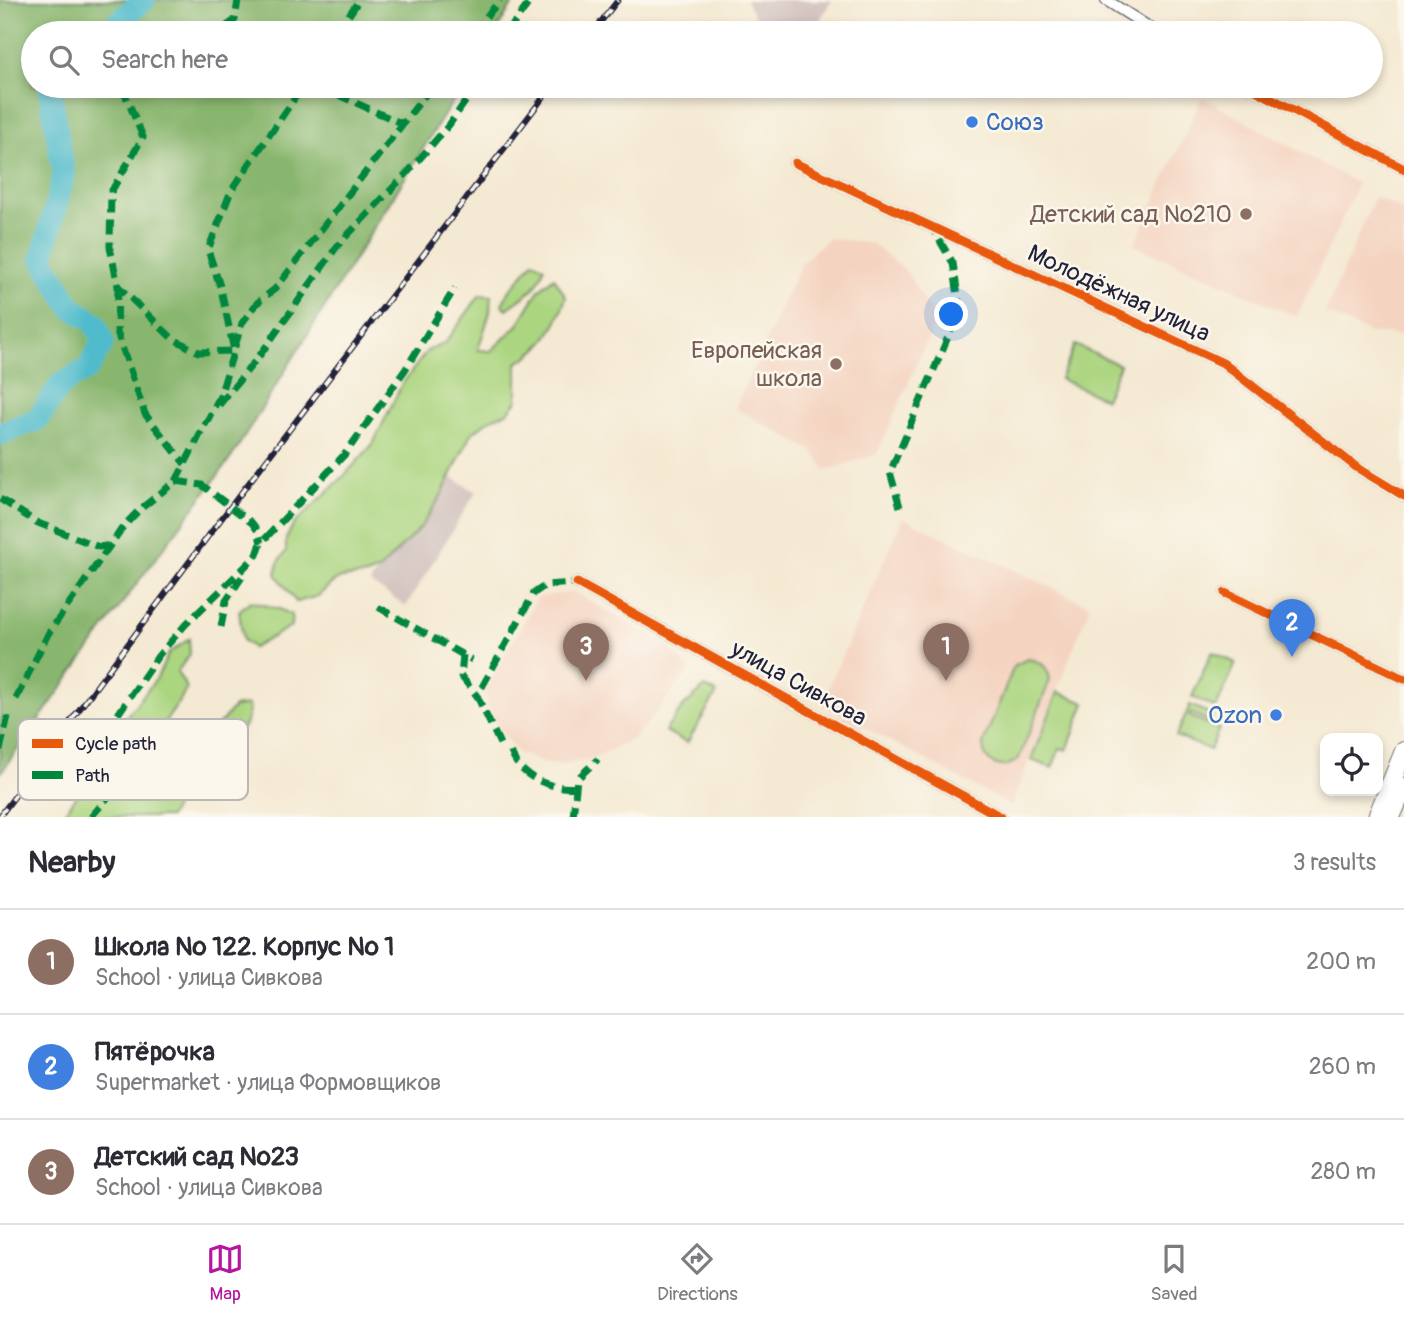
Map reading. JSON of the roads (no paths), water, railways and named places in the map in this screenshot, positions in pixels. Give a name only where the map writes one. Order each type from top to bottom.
[{"type":"main road","points":[[1377,817],[1404,751]]},
{"type":"main road","points":[[1391,817],[1404,787]]},
{"type":"street","points":[[1106,0],[1139,21]]},
{"type":"street","points":[[1271,98],[1404,169]]},
{"type":"street","name":"Молодёжная улица","points":[[795,163],[1223,363],[1356,467],[1404,496]]},
{"type":"street","name":"улица Сивкова","points":[[577,583],[1001,817]]},
{"type":"street","points":[[1225,593],[1404,679]]},
{"type":"waterway","points":[[119,21],[144,0]]},
{"type":"waterway","points":[[0,434],[38,419],[61,384],[88,369],[103,342],[95,323],[71,307],[42,258],[64,175],[51,98]]},
{"type":"railway","points":[[601,21],[618,0]]},
{"type":"railway","points":[[72,719],[212,531],[543,98]]},
{"type":"railway","points":[[0,816],[18,792]]},
{"type":"place","name":"Союз","points":[[972,122]]},
{"type":"place","name":"Детский сад №210","points":[[1246,214]]},
{"type":"place","name":"Европейская школа","points":[[836,364]]},
{"type":"place","name":"Пятёрочка","points":[[1292,657]]},
{"type":"place","name":"Детский сад №23","points":[[586,681]]},
{"type":"place","name":"Школа № 122. Корпус № 1","points":[[946,681]]},
{"type":"place","name":"Ozon","points":[[1276,715]]}]
